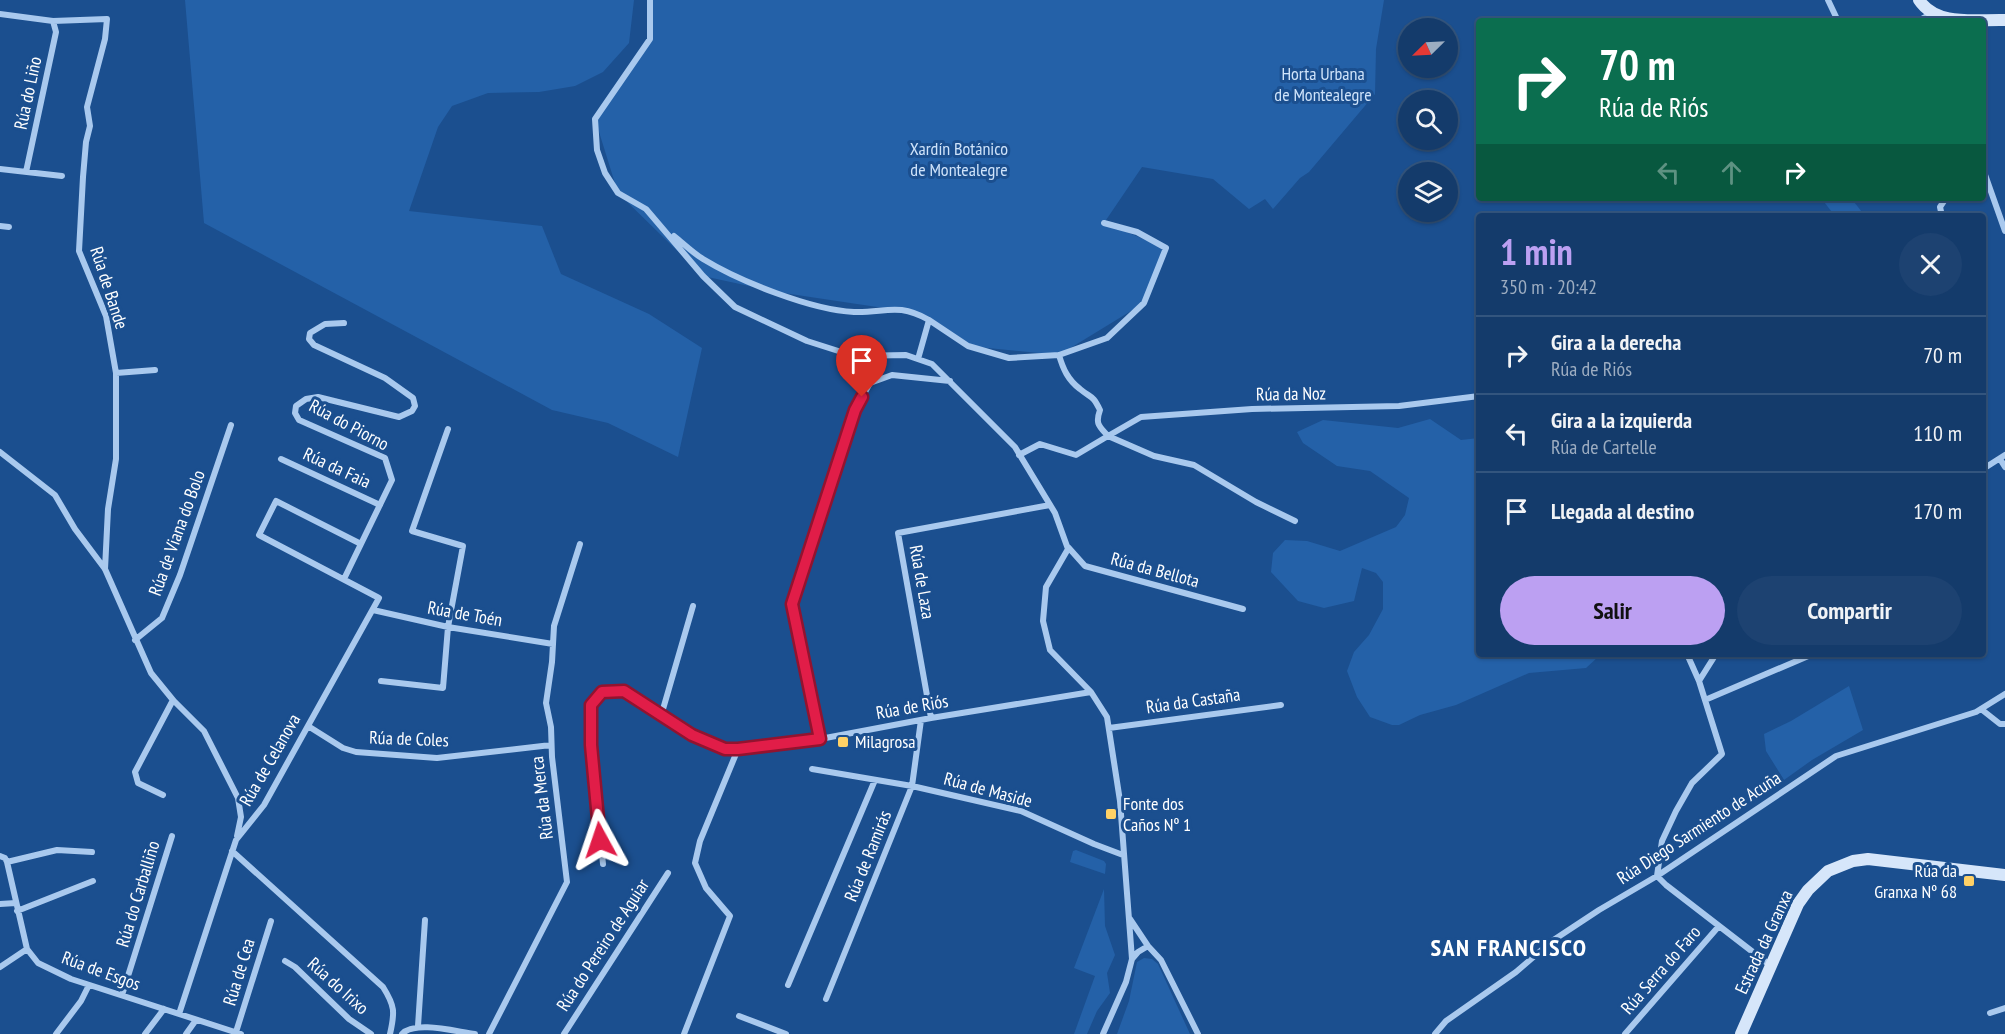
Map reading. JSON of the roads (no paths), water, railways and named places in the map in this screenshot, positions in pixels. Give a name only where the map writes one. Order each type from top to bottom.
[{"type":"main road","points":[[1919,0],[1932,13],[1948,18]]},
{"type":"main road","points":[[1986,20],[2005,20]]},
{"type":"main road","name":"Estrada da Granxa","points":[[1741,1034],[1803,897],[1828,871],[1840,865],[1868,860],[2005,875]]},
{"type":"street","points":[[650,0],[650,39],[596,119],[597,150],[604,173],[618,193],[646,209],[703,276],[735,307],[807,341],[854,357],[906,355],[932,363],[1015,447],[1050,505],[1068,549],[1046,587],[1043,621],[1050,650],[1091,692],[1107,717],[1120,801],[1132,959],[1126,982],[1103,1034]]},
{"type":"street","points":[[1828,0],[1837,18]]},
{"type":"street","points":[[1923,18],[1932,13]]},
{"type":"street","points":[[0,14],[53,21]]},
{"type":"street","name":"Rúa de Bande","points":[[53,21],[107,19],[105,39],[89,92],[87,107],[90,126],[86,142],[79,251],[106,316],[116,373],[116,459],[108,509],[105,569]]},
{"type":"street","name":"Rúa do Liño","points":[[27,172],[56,32],[53,21]]},
{"type":"street","points":[[0,169],[62,176]]},
{"type":"street","points":[[1986,184],[2005,231]]},
{"type":"street","points":[[663,228],[702,258],[731,274],[808,304],[853,312],[900,308],[917,313],[968,346],[1008,358],[1059,355],[1107,338],[1144,303],[1166,248],[1137,232],[1104,223]]},
{"type":"street","points":[[0,226],[9,227]]},
{"type":"street","points":[[918,359],[929,320]]},
{"type":"street","name":"Rúa do Piorno","points":[[344,323],[326,324],[310,333],[309,339],[314,345],[385,378],[413,398],[415,406],[412,411],[399,417],[318,397],[306,399],[296,406],[295,413],[299,420],[385,458],[392,480],[344,579]]},
{"type":"street","points":[[1059,355],[1065,372],[1080,390],[1094,397],[1100,410],[1097,419],[1099,426],[1108,436],[1154,456],[1194,465],[1256,502],[1295,521]]},
{"type":"street","points":[[116,373],[154,370]]},
{"type":"street","points":[[820,739],[792,604],[855,410],[870,383],[891,375],[950,381]]},
{"type":"street","name":"Rúa da Noz","points":[[1019,455],[1040,444],[1076,455],[1141,417],[1252,410],[1399,406],[1476,396]]},
{"type":"street","name":"Rúa de Viana do Bolo","points":[[135,640],[162,618],[180,575],[231,425]]},
{"type":"street","points":[[381,681],[442,688],[448,627],[463,546],[412,531],[448,429]]},
{"type":"street","points":[[0,452],[55,495],[75,529],[105,569],[151,673],[173,700],[204,731],[238,798],[241,817],[236,840]]},
{"type":"street","points":[[1986,467],[2002,457],[2005,467]]},
{"type":"street","name":"Rúa da Faia","points":[[281,459],[380,505]]},
{"type":"street","points":[[361,544],[276,501],[259,535],[379,598],[373,610]]},
{"type":"street","name":"Rúa de Laza","points":[[931,718],[898,533],[1050,505]]},
{"type":"street","name":"Rúa da Merca","points":[[489,1034],[567,882],[550,745],[551,727],[546,703],[554,626],[580,544]]},
{"type":"street","name":"Rúa da Bellota","points":[[1068,547],[1085,566],[1243,609]]},
{"type":"street","points":[[661,716],[693,606]]},
{"type":"street","name":"Rúa de Toén","points":[[373,610],[448,627],[553,644]]},
{"type":"street","name":"Rúa de Celanova","points":[[179,1014],[236,840],[264,805],[373,610]]},
{"type":"street","points":[[1688,657],[1700,681],[1722,754],[1692,783],[1676,811],[1662,841],[1657,876],[1771,966]]},
{"type":"street","points":[[1700,681],[1714,657]]},
{"type":"street","points":[[1705,700],[1806,657]]},
{"type":"street","name":"Rúa de Riós","points":[[603,864],[591,745],[591,705],[602,692],[624,691],[692,735],[725,749],[738,749],[820,739],[1091,692]]},
{"type":"street","name":"Rúa Diego Sarmiento de Acuña","points":[[1435,1034],[1446,1021],[1516,972],[1552,940],[1657,876],[1836,756],[1981,709],[2005,694]]},
{"type":"street","points":[[163,795],[138,783],[135,772],[173,700]]},
{"type":"street","name":"Rúa da Castaña","points":[[1109,728],[1281,705]]},
{"type":"street","points":[[1981,709],[2000,724],[2005,724]]},
{"type":"street","name":"Rúa de Ramirás","points":[[826,999],[912,786],[921,720]]},
{"type":"street","name":"Rúa de Coles","points":[[308,726],[343,748],[356,752],[437,758],[550,745]]},
{"type":"street","points":[[684,1034],[730,916],[706,888],[695,863],[700,841],[738,749]]},
{"type":"street","name":"Rúa de Maside","points":[[812,769],[912,786],[1021,811],[1123,855]]},
{"type":"street","points":[[788,985],[875,780]]},
{"type":"street","name":"Rúa do Carballiño","points":[[122,995],[172,836]]},
{"type":"street","points":[[7,862],[57,850],[92,852]]},
{"type":"street","points":[[232,851],[383,987],[393,1002],[394,1015],[390,1034]]},
{"type":"street","points":[[0,856],[7,862],[27,949],[0,966]]},
{"type":"street","name":"Rúa do Pereiro de Aguiar","points":[[564,1034],[668,873]]},
{"type":"street","points":[[0,904],[17,907],[93,881]]},
{"type":"street","points":[[1128,916],[1148,946],[1161,960],[1197,1034]]},
{"type":"street","points":[[418,1026],[424,920]]},
{"type":"street","name":"Rúa de Cea","points":[[234,1033],[271,921]]},
{"type":"street","name":"Rúa Serra do Faro","points":[[1625,1034],[1719,926]]},
{"type":"street","points":[[1132,959],[1148,946]]},
{"type":"street","name":"Rúa de Esgos","points":[[27,949],[38,963],[71,979],[234,1033]]},
{"type":"street","name":"Rúa do Irixo","points":[[285,961],[295,967],[349,1019],[371,1034]]},
{"type":"street","points":[[57,1034],[81,1001],[88,985]]},
{"type":"street","points":[[1990,1013],[2005,1008]]},
{"type":"street","points":[[145,1034],[164,1009]]},
{"type":"street","points":[[740,1016],[786,1034]]},
{"type":"street","points":[[186,1034],[196,1020]]},
{"type":"street","points":[[402,1034],[407,1029],[418,1026],[475,1034]]},
{"type":"place","name":"Milagrosa","points":[[843,742]]},
{"type":"place","name":"Fonte dos Caños Nº 1","points":[[1111,814]]},
{"type":"place","name":"Rúa da Granxa Nº 68","points":[[1969,881]]},
{"type":"district","name":"SAN FRANCISCO","points":[[1509,948]]},
{"type":"park label","name":"Horta Urbana de Montealegre","points":[[1323,84]]},
{"type":"park label","name":"Xardín Botánico de Montealegre","points":[[959,159]]}]
